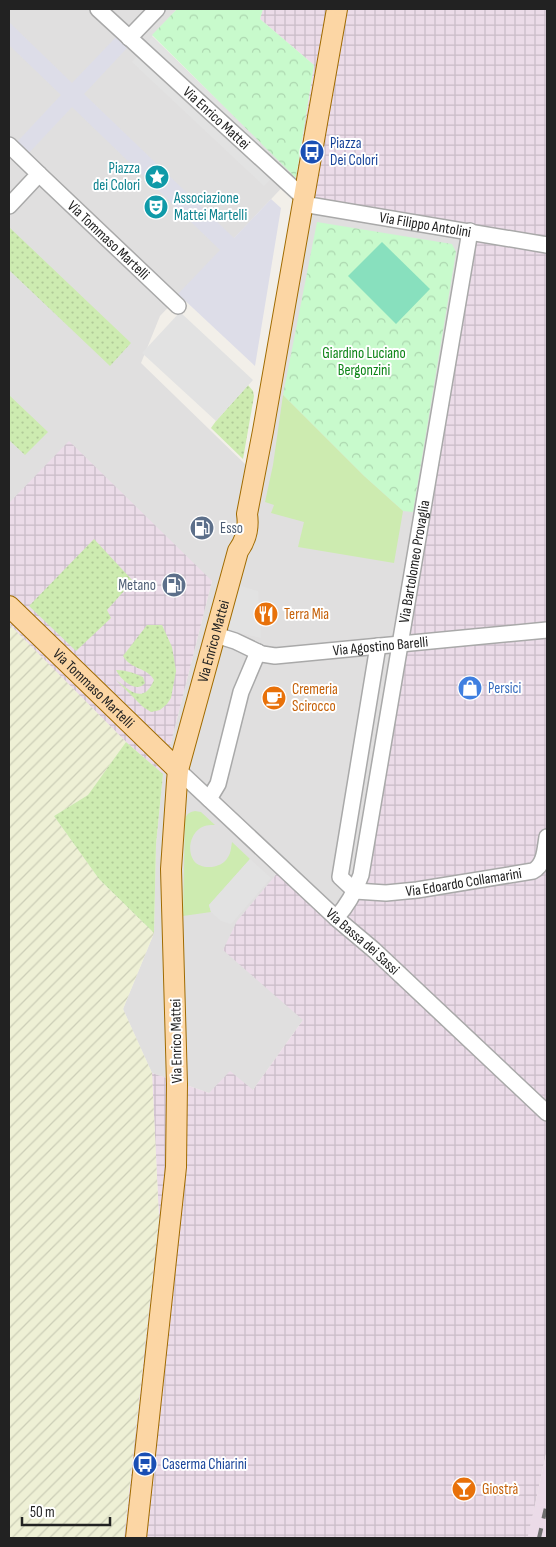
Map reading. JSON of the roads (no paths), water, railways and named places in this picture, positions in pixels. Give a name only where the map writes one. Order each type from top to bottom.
[{"type":"main road","name":"Via Enrico Mattei","points":[[136,1538],[176,1167],[177,1084],[171,870],[178,770],[238,550],[244,543],[248,523],[247,514],[337,9]]},
{"type":"main road","name":"Via Tommaso Martelli","points":[[9,606],[178,770]]},
{"type":"street","name":"Via Enrico Mattei","points":[[98,9],[304,201]]},
{"type":"street","points":[[129,38],[157,9]]},
{"type":"street","name":"Via Tommaso Martelli","points":[[9,145],[178,306]]},
{"type":"street","points":[[9,206],[39,174]]},
{"type":"street","name":"Via Filippo Antolini","points":[[304,201],[547,244]]},
{"type":"street","name":"Via Bartolomeo Provaglia","points":[[336,918],[356,891],[361,875],[470,231]]},
{"type":"street","name":"Via Agostino Barelli","points":[[216,635],[235,641],[258,652],[275,656],[547,630]]},
{"type":"street","points":[[356,891],[340,877],[378,646]]},
{"type":"street","points":[[209,799],[218,784],[239,698],[246,677],[258,652]]},
{"type":"street","name":"Via Bassa dei Sassi","points":[[178,770],[336,918],[374,950],[547,1113]]},
{"type":"street","name":"Via Edoardo Collamarini","points":[[356,891],[386,893],[417,890],[533,871],[537,869],[543,858],[547,837]]},
{"type":"railway","points":[[539,1538],[547,1503]]},
{"type":"place","name":"Piazza Dei Colori","points":[[312,152]]},
{"type":"place","name":"Piazza dei Colori","points":[[157,177]]},
{"type":"place","name":"Associazione Mattei Martelli","points":[[156,207]]},
{"type":"place","name":"Esso","points":[[202,528]]},
{"type":"place","name":"Metano","points":[[174,585]]},
{"type":"place","name":"Terra Mia","points":[[266,614]]},
{"type":"place","name":"Persici","points":[[470,688]]},
{"type":"place","name":"Cremeria Scirocco","points":[[274,698]]},
{"type":"place","name":"Caserma Chiarini","points":[[145,1464]]},
{"type":"place","name":"Giostrà","points":[[464,1489]]},
{"type":"park label","name":"Giardino Luciano Bergonzini","points":[[364,362]]}]
